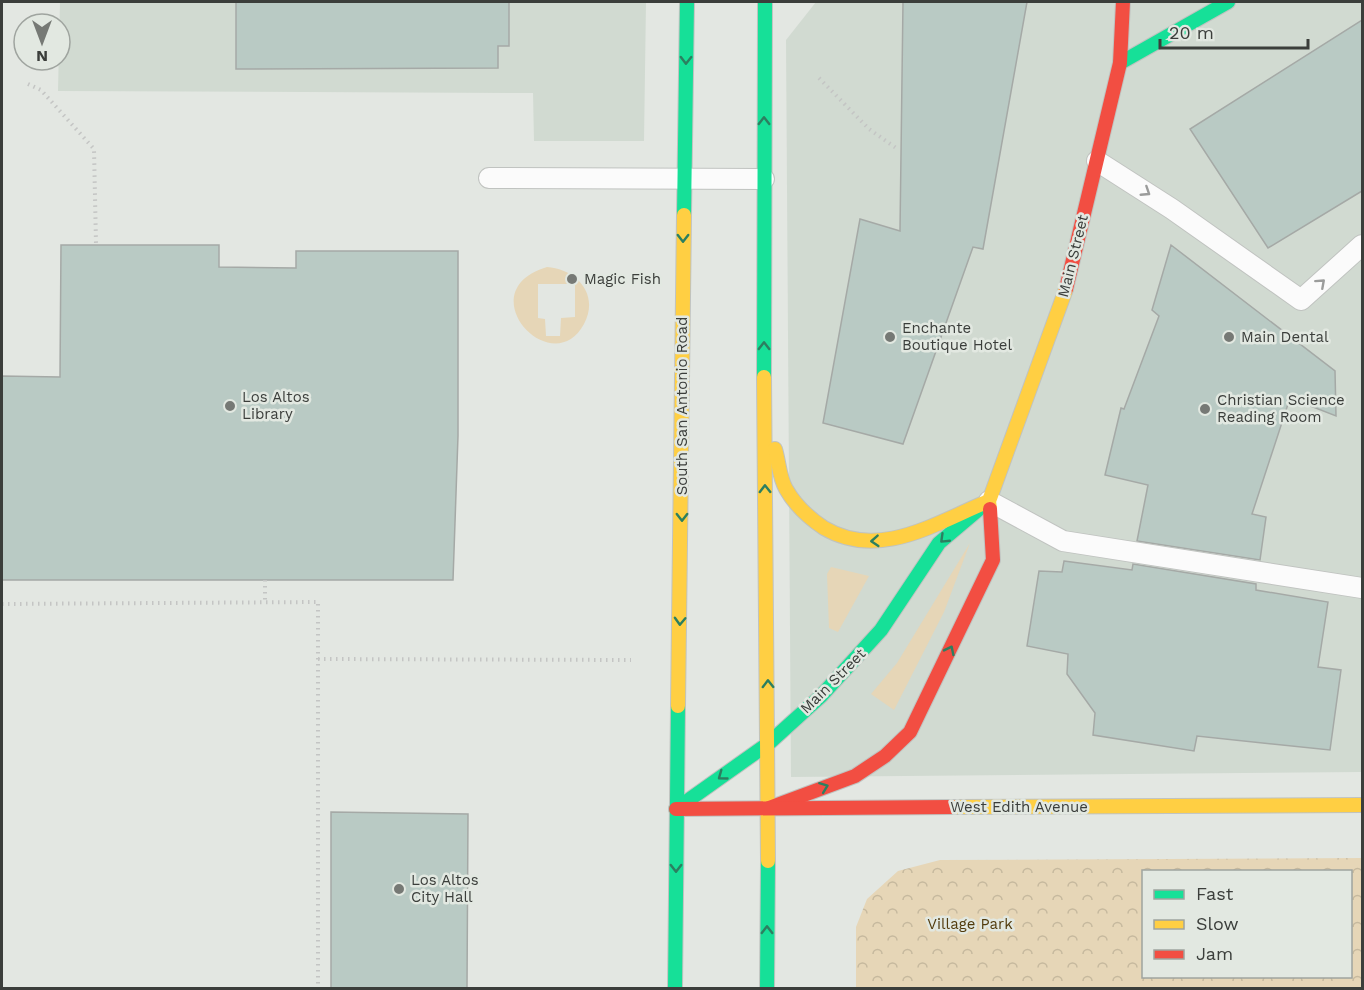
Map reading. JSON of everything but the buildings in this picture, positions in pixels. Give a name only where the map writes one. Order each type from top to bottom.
[{"type":"main road","name":"South San Antonio Road","points":[[675,988],[676,810],[682,563],[683,179],[687,2]]},
{"type":"main road","points":[[765,2],[764,404],[769,743],[767,988]]},
{"type":"main road","name":"Main Street","points":[[769,808],[855,776],[885,756],[910,732],[993,560],[988,501],[1066,289],[1120,63],[1123,2]]},
{"type":"main road","points":[[1120,63],[1228,2]]},
{"type":"main road","points":[[764,404],[785,487],[800,510],[842,536],[866,542],[891,540],[988,501]]},
{"type":"main road","name":"Main Street","points":[[676,810],[769,743],[854,662],[881,630],[939,543],[988,501]]},
{"type":"main road","name":"West Edith Avenue","points":[[676,810],[1362,806]]},
{"type":"lane","points":[[1096,161],[1172,209],[1301,300],[1362,245]]},
{"type":"lane","points":[[489,178],[764,179]]},
{"type":"lane","points":[[988,501],[1063,541],[1362,588]]},
{"type":"path","points":[[819,78],[869,129],[896,148]]},
{"type":"path","points":[[28,84],[40,90],[94,149],[96,244]]},
{"type":"path","points":[[265,580],[265,602]]},
{"type":"path","points":[[2,603],[318,602],[318,988]]},
{"type":"path","points":[[318,658],[631,660]]},
{"type":"shaded area","points":[[60,2],[646,2],[644,141],[534,141],[533,93],[58,91],[58,72],[72,72],[72,12],[60,12]]},
{"type":"shaded area","points":[[816,2],[1362,2],[1362,772],[791,777],[786,40]]},
{"type":"green space","points":[[547,267],[567,273],[582,285],[587,293],[588,313],[584,324],[570,339],[553,343],[537,338],[523,327],[515,311],[515,294],[524,279]],"holes":[[[538,284],[575,284],[575,317],[561,318],[560,336],[546,336],[545,319],[538,318]]]},
{"type":"green space","points":[[970,543],[944,612],[894,710],[871,694],[897,663]]},
{"type":"green space","points":[[831,567],[869,576],[838,632],[829,628],[827,574]]},
{"type":"green space","name":"Village Park","points":[[1362,858],[1362,988],[856,988],[856,927],[867,899],[898,871],[940,860]]},
{"type":"traffic: fast","points":[[684,215],[687,2]]},
{"type":"traffic: fast","points":[[764,377],[765,2]]},
{"type":"traffic: fast","points":[[1120,63],[1228,2]]},
{"type":"traffic: fast","points":[[676,809],[769,743],[821,696],[881,630],[939,543],[978,510]]},
{"type":"traffic: fast","points":[[675,988],[678,706]]},
{"type":"traffic: fast","points":[[767,988],[768,861]]},
{"type":"traffic: slow","points":[[678,706],[684,215]]},
{"type":"traffic: slow","points":[[990,509],[989,501],[1066,289]]},
{"type":"traffic: slow","points":[[764,377],[768,861]]},
{"type":"traffic: slow","points":[[775,449],[782,480],[794,500],[818,524],[845,537],[866,541],[908,535],[989,501]]},
{"type":"traffic: slow","points":[[952,807],[1362,805]]},
{"type":"traffic: jam","points":[[1066,289],[1120,63],[1123,2]]},
{"type":"traffic: jam","points":[[769,808],[855,776],[885,756],[910,732],[993,560],[990,509]]},
{"type":"traffic: jam","points":[[676,809],[952,807]]},
{"type":"place","name":"Magic Fish","points":[[572,279]]},
{"type":"place","name":"Enchante Boutique Hotel","points":[[890,337]]},
{"type":"place","name":"Main Dental","points":[[1229,337]]},
{"type":"place","name":"Los Altos Library","points":[[230,406]]},
{"type":"place","name":"Christian Science Reading Room","points":[[1205,409]]},
{"type":"place","name":"Los Altos City Hall","points":[[399,889]]}]
